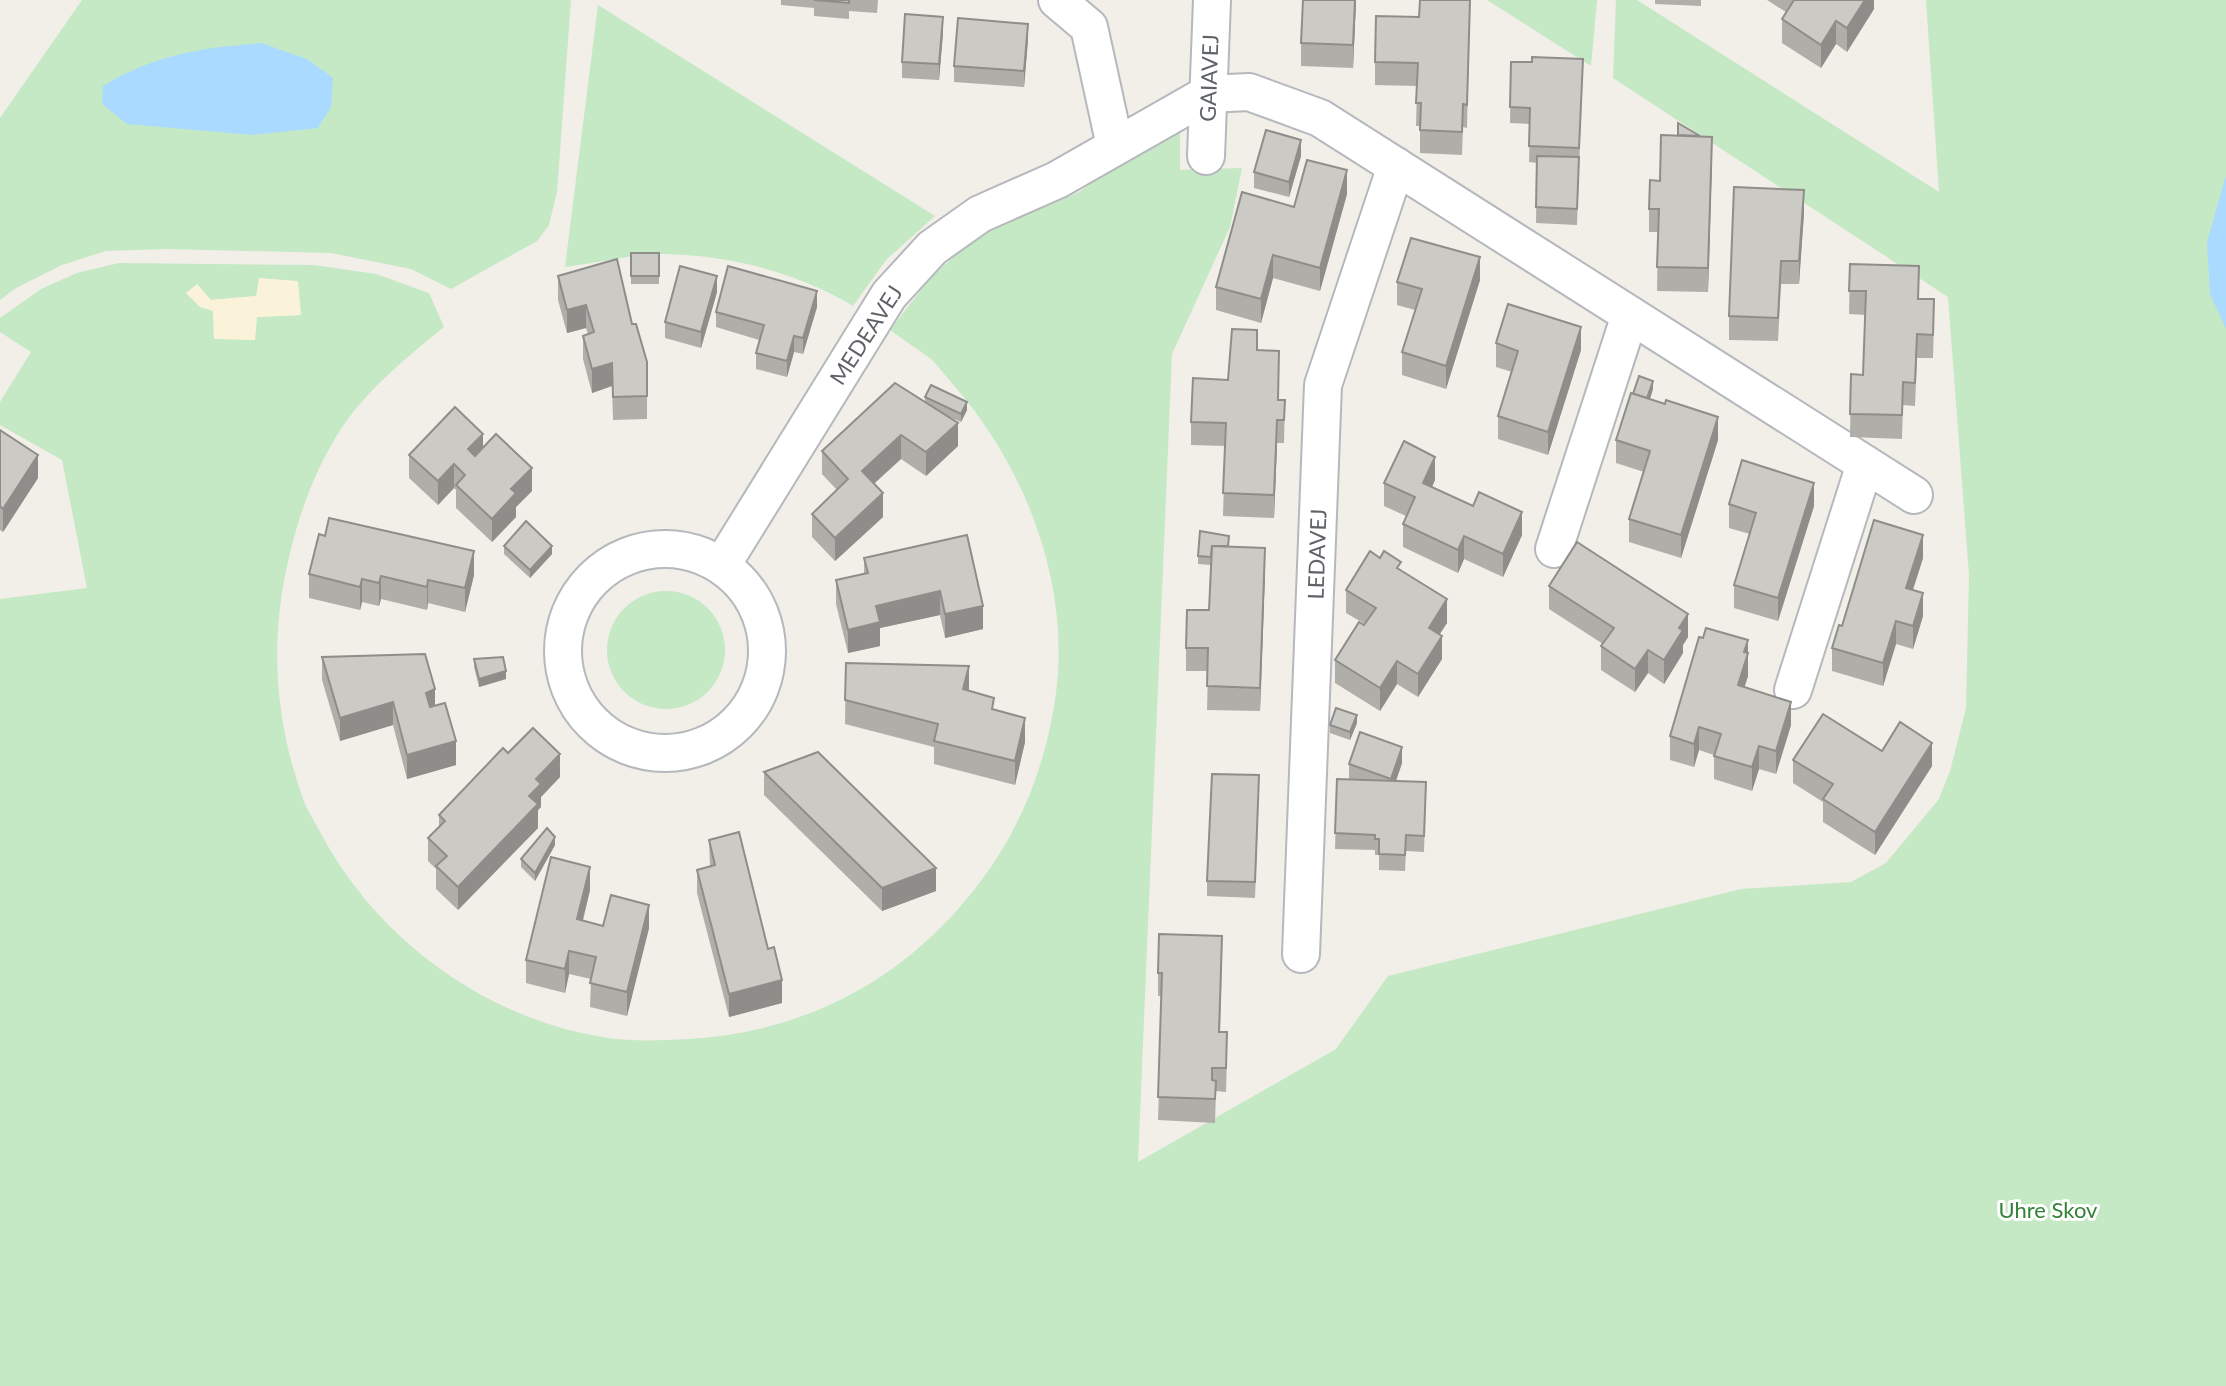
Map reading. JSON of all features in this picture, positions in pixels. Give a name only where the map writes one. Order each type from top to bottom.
[{"type":"street","points":[[1057,0],[1089,27],[1115,146]]},
{"type":"street","name":"GAIAVEJ","points":[[1206,156],[1212,0]]},
{"type":"street","points":[[1208,94],[1249,92],[1320,118],[1914,495]]},
{"type":"street","name":"MEDEAVEJ","points":[[722,565],[889,295],[932,248],[980,214],[1057,180],[1208,94]]},
{"type":"street","name":"LEDAVEJ","points":[[1301,954],[1323,385],[1396,166]]},
{"type":"street","points":[[1554,549],[1630,315]]},
{"type":"street","points":[[1793,690],[1865,464]]},
{"type":"street","points":[[646,550],[685,551],[722,565],[755,600],[768,646],[760,693],[731,731],[688,752],[640,752],[598,730],[570,691],[567,676],[562,644],[576,599],[610,564],[646,550]]},
{"type":"green space","points":[[82,0],[571,0],[557,192],[549,225],[537,241],[451,289],[411,269],[331,253],[167,249],[106,251],[62,265],[16,288],[0,300],[0,118]]},
{"type":"green space","points":[[1487,0],[1597,0],[1591,66]]},
{"type":"green space","name":"Uhre Skov","points":[[1616,0],[1637,0],[1939,192],[1926,0],[2226,0],[2226,1386],[0,1386],[0,599],[87,588],[62,460],[0,425],[0,402],[31,352],[0,332],[0,318],[41,289],[77,273],[119,263],[314,265],[376,274],[429,293],[444,327],[374,388],[339,432],[313,482],[290,553],[278,628],[278,685],[286,740],[304,801],[344,871],[372,907],[440,969],[479,994],[521,1014],[564,1029],[609,1038],[649,1040],[719,1036],[806,1015],[860,990],[909,956],[939,930],[988,871],[1008,839],[1039,769],[1049,732],[1059,652],[1056,611],[1038,531],[1023,492],[982,421],[957,389],[931,359],[890,330],[931,277],[977,236],[1079,192],[1131,155],[1180,130],[1180,170],[1242,168],[1230,227],[1172,354],[1138,1162],[1336,1049],[1388,976],[1741,889],[1851,882],[1886,863],[1939,799],[1950,771],[1966,708],[1969,575],[1948,297],[1613,78]],"holes":[[[197,285],[211,300],[257,296],[300,315],[256,317],[255,339],[214,338],[213,310]]]},
{"type":"green space","points":[[598,5],[935,216],[886,260],[853,306],[785,275],[713,258],[652,254],[565,267]]},
{"type":"green space","points":[[666,591],[699,601],[715,617],[725,650],[715,683],[699,699],[666,709],[633,699],[617,683],[607,650],[617,617],[633,601]]},
{"type":"sand","points":[[259,278],[298,281],[301,315],[257,317],[255,340],[214,339],[213,311],[200,307],[186,293],[197,284],[211,300],[256,296]]},
{"type":"water","points":[[261,43],[307,59],[333,78],[331,107],[318,128],[252,135],[127,124],[102,104],[103,86],[141,66],[199,50]]},
{"type":"water","points":[[2226,175],[2226,329],[2210,294],[2207,242]]},
{"type":"building","points":[[814,0],[849,0],[849,3]]},
{"type":"building","points":[[1303,0],[1355,0],[1353,45],[1301,43]]},
{"type":"building","points":[[1420,0],[1470,0],[1467,105],[1463,104],[1462,132],[1420,130],[1421,103],[1416,103],[1418,63],[1375,62],[1376,16],[1419,17]]},
{"type":"building","points":[[1794,0],[1865,0],[1847,28],[1836,21],[1821,45],[1782,19]]},
{"type":"building","points":[[905,14],[943,17],[939,64],[902,62]]},
{"type":"building","points":[[958,18],[1028,24],[1024,71],[954,66]]},
{"type":"building","points":[[1532,57],[1583,59],[1579,148],[1529,146],[1530,108],[1510,107],[1511,62],[1532,62]]},
{"type":"building","points":[[1678,123],[1700,136],[1678,135]]},
{"type":"building","points":[[1266,130],[1301,140],[1289,182],[1254,172]]},
{"type":"building","points":[[1661,135],[1712,137],[1708,268],[1657,267],[1659,209],[1649,209],[1650,180],[1660,181]]},
{"type":"building","points":[[1537,156],[1579,157],[1577,209],[1536,207]]},
{"type":"building","points":[[1307,160],[1347,170],[1320,268],[1273,255],[1261,299],[1216,287],[1242,192],[1294,207]]},
{"type":"building","points":[[1734,187],[1804,190],[1799,261],[1781,261],[1778,318],[1729,316]]},
{"type":"building","points":[[1411,238],[1480,257],[1446,366],[1402,352],[1422,289],[1397,282]]},
{"type":"building","points":[[631,253],[659,253],[659,276],[631,276]]},
{"type":"building","points":[[617,259],[632,324],[636,324],[647,362],[647,396],[613,397],[612,363],[592,369],[583,336],[594,332],[586,305],[567,310],[558,276]]},
{"type":"building","points":[[1850,264],[1919,266],[1918,299],[1934,299],[1933,335],[1917,334],[1915,383],[1903,382],[1902,415],[1850,414],[1851,374],[1863,375],[1866,291],[1849,291]]},
{"type":"building","points":[[680,266],[717,276],[701,332],[665,322]]},
{"type":"building","points":[[728,266],[817,291],[803,338],[794,336],[787,361],[756,353],[764,325],[716,312]]},
{"type":"building","points":[[1508,304],[1581,327],[1548,432],[1498,416],[1518,351],[1496,343]]},
{"type":"building","points":[[1232,329],[1257,330],[1257,350],[1279,351],[1278,400],[1285,400],[1284,420],[1277,420],[1274,495],[1223,493],[1226,423],[1191,422],[1193,378],[1228,380]]},
{"type":"building","points":[[1639,376],[1653,381],[1647,398],[1633,394]]},
{"type":"building","points":[[895,383],[958,423],[926,452],[901,435],[862,471],[883,493],[835,538],[812,514],[848,479],[822,451]]},
{"type":"building","points":[[931,385],[967,402],[961,414],[925,397]]},
{"type":"building","points":[[1631,393],[1665,404],[1666,400],[1718,417],[1681,535],[1629,519],[1650,451],[1616,440]]},
{"type":"building","points":[[455,407],[483,434],[468,449],[475,456],[496,434],[532,468],[511,489],[516,493],[492,519],[456,485],[465,475],[454,464],[438,481],[409,455]]},
{"type":"building","points":[[0,430],[38,455],[3,509],[0,506]]},
{"type":"building","points":[[1404,441],[1435,457],[1423,483],[1473,506],[1479,492],[1522,512],[1503,554],[1464,536],[1458,550],[1403,524],[1415,497],[1384,483]]},
{"type":"building","points":[[1742,460],[1814,483],[1778,598],[1734,585],[1756,513],[1729,504]]},
{"type":"building","points":[[329,518],[474,551],[465,588],[428,580],[427,587],[381,576],[379,583],[362,579],[360,587],[309,574],[319,534],[325,536]]},
{"type":"building","points":[[1874,520],[1923,535],[1906,588],[1923,593],[1913,626],[1896,621],[1883,663],[1832,648],[1839,625],[1842,626]]},
{"type":"building","points":[[526,521],[552,546],[530,570],[504,546]]},
{"type":"building","points":[[1200,531],[1229,536],[1228,546],[1212,546],[1211,557],[1198,556]]},
{"type":"building","points":[[967,535],[983,606],[945,614],[940,591],[876,606],[880,622],[848,630],[836,580],[868,573],[864,558]]},
{"type":"building","points":[[1577,542],[1688,614],[1679,628],[1683,630],[1664,660],[1648,650],[1635,669],[1601,646],[1614,628],[1549,586]]},
{"type":"building","points":[[1212,546],[1265,548],[1260,688],[1207,686],[1208,648],[1186,648],[1187,610],[1209,610]]},
{"type":"building","points":[[1370,551],[1380,558],[1384,551],[1401,562],[1397,568],[1447,599],[1429,628],[1442,636],[1418,674],[1397,661],[1380,688],[1335,660],[1359,622],[1364,625],[1376,608],[1346,590]]},
{"type":"building","points":[[1706,628],[1748,640],[1744,652],[1748,653],[1738,685],[1791,702],[1776,751],[1759,746],[1752,767],[1714,756],[1721,734],[1699,727],[1694,744],[1670,736],[1699,637],[1703,638]]},
{"type":"building","points":[[425,654],[435,689],[426,693],[430,707],[445,703],[456,741],[407,755],[393,702],[340,718],[322,657]]},
{"type":"building","points":[[503,657],[506,671],[479,679],[474,659]]},
{"type":"building","points":[[846,663],[969,666],[963,689],[994,698],[992,709],[1025,718],[1015,761],[934,741],[938,724],[845,700]]},
{"type":"building","points":[[1336,708],[1357,715],[1350,732],[1330,725]]},
{"type":"building","points":[[1823,714],[1882,751],[1900,722],[1932,743],[1875,832],[1823,799],[1833,784],[1793,760]]},
{"type":"building","points":[[533,728],[560,754],[536,779],[541,784],[529,796],[538,804],[458,887],[436,866],[447,856],[428,838],[445,821],[439,815],[503,748],[508,753]]},
{"type":"building","points":[[1360,732],[1402,747],[1391,779],[1349,764]]},
{"type":"building","points":[[818,752],[936,868],[882,888],[764,772]]},
{"type":"building","points":[[1212,774],[1259,775],[1255,882],[1207,881]]},
{"type":"building","points":[[1337,779],[1426,782],[1424,836],[1406,835],[1405,855],[1379,854],[1379,839],[1375,839],[1375,835],[1335,833]]},
{"type":"building","points":[[547,828],[555,837],[535,873],[521,859]]},
{"type":"building","points":[[739,832],[768,949],[774,947],[782,980],[729,994],[697,870],[715,865],[709,840]]},
{"type":"building","points":[[551,857],[590,867],[577,919],[603,926],[611,895],[649,905],[627,992],[590,983],[596,957],[569,951],[565,969],[526,960]]},
{"type":"building","points":[[1159,934],[1222,936],[1219,1032],[1227,1032],[1226,1068],[1212,1068],[1212,1080],[1216,1081],[1215,1099],[1158,1097],[1162,973],[1158,973]]}]
